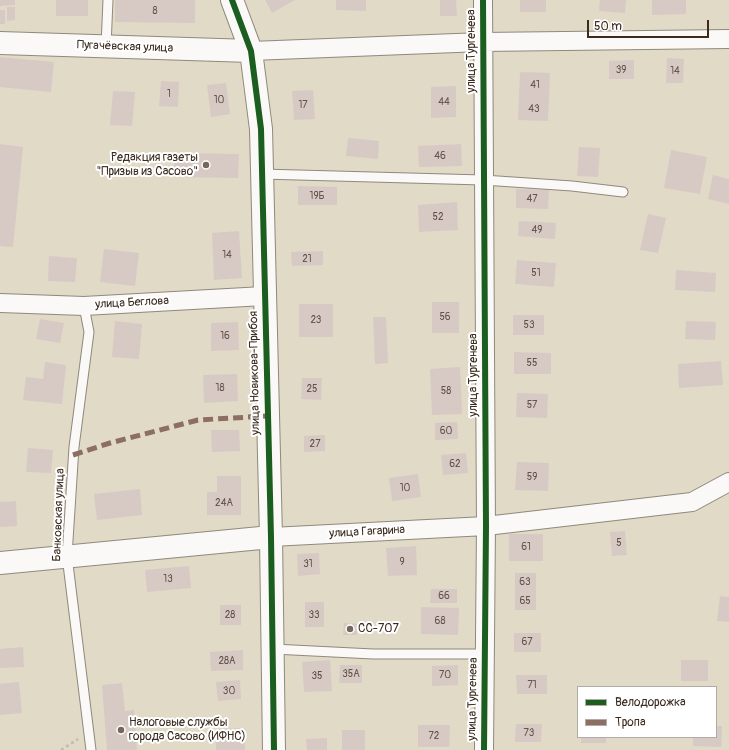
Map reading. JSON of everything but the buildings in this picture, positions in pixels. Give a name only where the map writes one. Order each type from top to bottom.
[{"type":"street","name":"улица Новикова-Прибоя","points":[[232,0],[251,51],[261,129],[271,537],[274,750]]},
{"type":"street","name":"улица Тургенева","points":[[483,0],[482,42],[486,526],[484,750]]},
{"type":"street","points":[[251,51],[482,42],[729,39]]},
{"type":"street","name":"Пугачёвская улица","points":[[0,43],[251,51]]},
{"type":"street","name":"улица Беглова","points":[[0,303],[84,306],[264,296]]},
{"type":"street","name":"улица Гагарина","points":[[0,563],[271,537],[486,526],[692,502],[729,482]]},
{"type":"lane","points":[[106,46],[108,0]]},
{"type":"lane","points":[[261,174],[483,180],[572,186],[623,192]]},
{"type":"lane","name":"Банковская улица","points":[[84,306],[89,332],[74,446],[67,556],[90,732],[91,750]]},
{"type":"lane","points":[[272,649],[373,654],[484,654]]},
{"type":"path","points":[[60,750],[90,732]]},
{"type":"marked path","points":[[73,455],[110,443],[198,420],[267,416]]},
{"type":"cycle path","points":[[232,0],[251,51],[261,129],[271,537],[274,750]]},
{"type":"cycle path","points":[[483,0],[486,526],[484,750]]},
{"type":"place","name":"Редакция газеты \"Призыв из Сасово\"","points":[[206,165]]},
{"type":"place","name":"СС-707","points":[[350,629]]},
{"type":"place","name":"Налоговые службы города Сасово (ИФНС)","points":[[121,730]]}]
